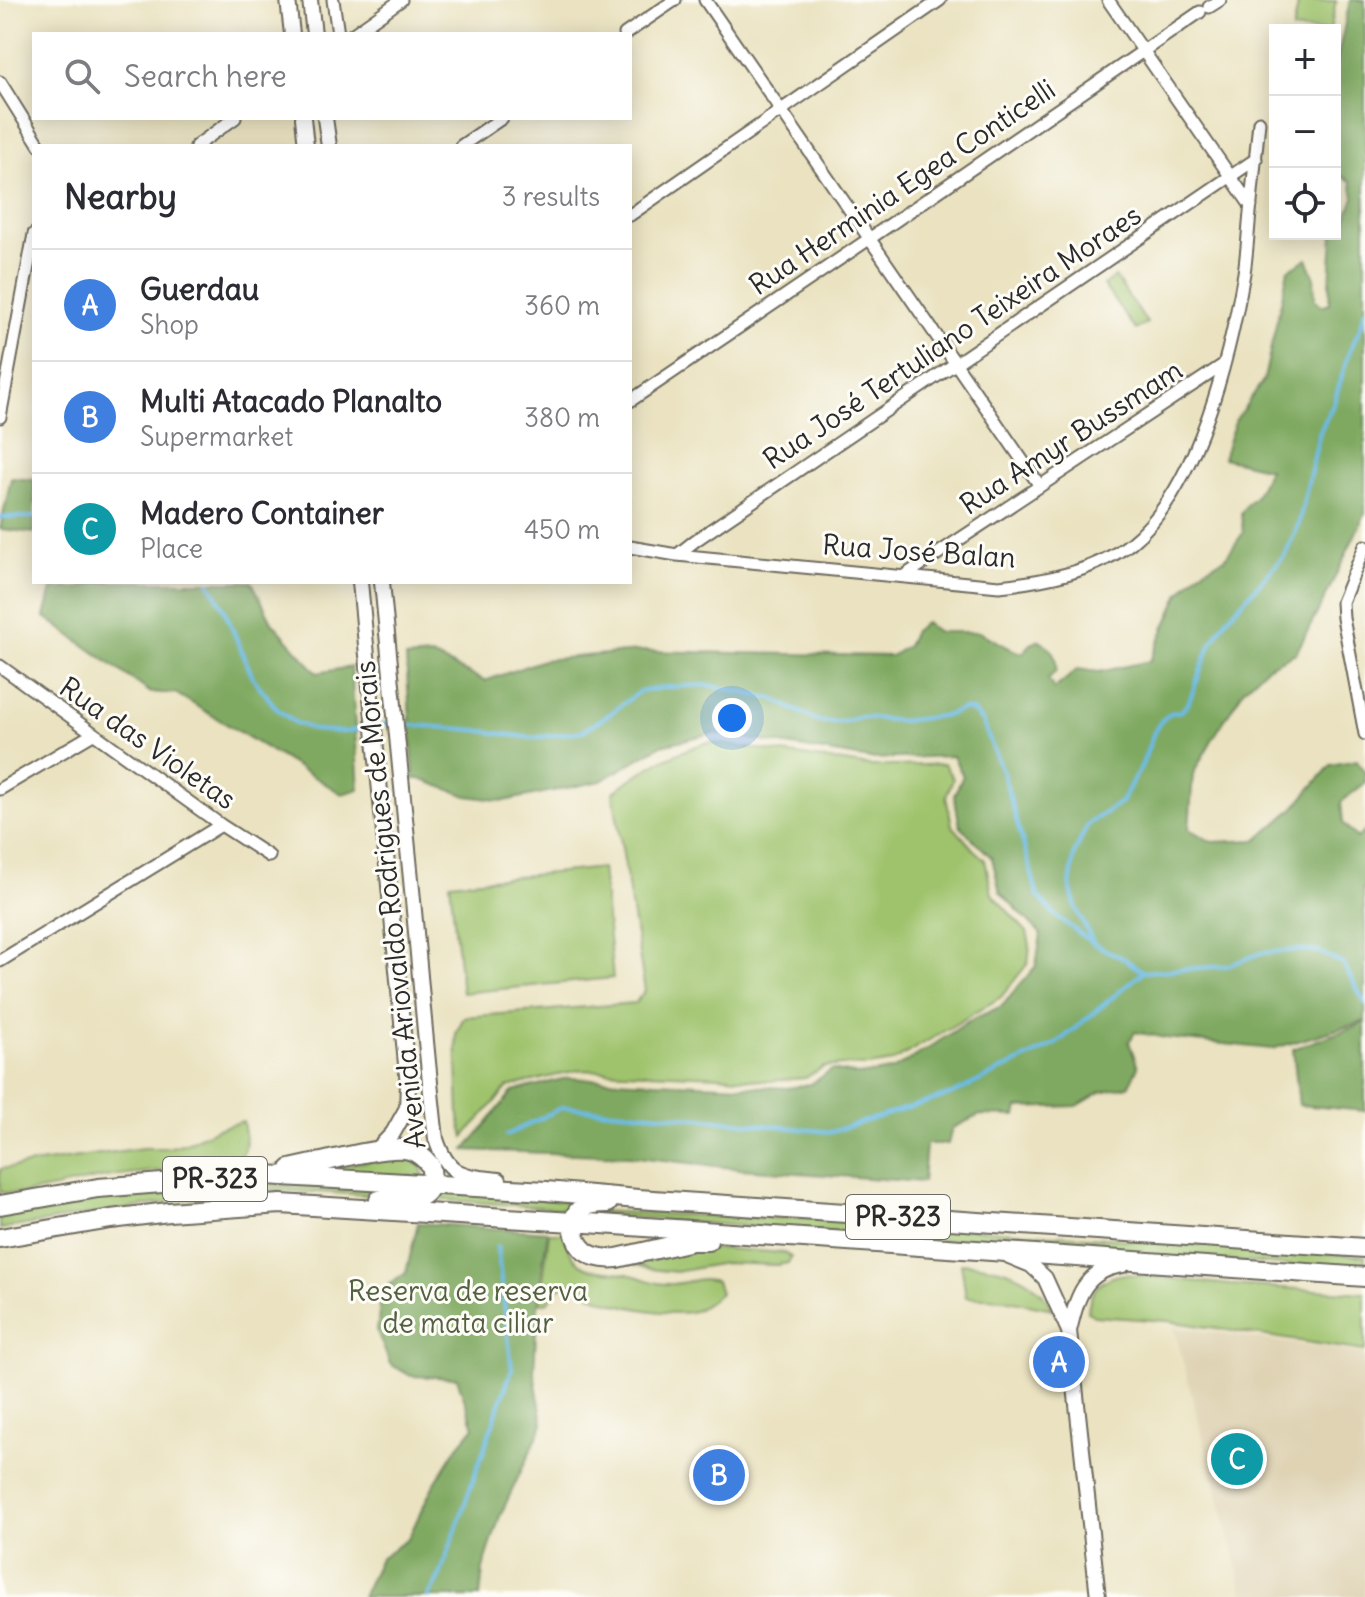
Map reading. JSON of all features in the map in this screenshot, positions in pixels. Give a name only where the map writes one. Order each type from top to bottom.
[{"type":"highway","points":[[265,1175],[393,1148],[410,1150],[430,1165],[431,1184],[428,1192],[414,1198],[281,1204]]},
{"type":"highway","name":"PR-323","points":[[0,1205],[98,1188],[265,1175],[546,1191],[1365,1248]]},
{"type":"highway","points":[[638,1199],[591,1204],[577,1212],[573,1222],[577,1242],[586,1252],[606,1259],[692,1241],[762,1242],[773,1237]]},
{"type":"highway","name":"PR-323","points":[[0,1238],[111,1219],[281,1204],[1365,1277]]},
{"type":"street","points":[[288,0],[292,32]]},
{"type":"street","points":[[310,0],[314,32]]},
{"type":"street","points":[[333,0],[338,32]]},
{"type":"street","points":[[356,32],[401,0]]},
{"type":"street","points":[[628,32],[675,0]]},
{"type":"street","points":[[705,0],[1040,486]]},
{"type":"street","points":[[632,214],[940,0]]},
{"type":"street","points":[[1108,0],[1251,206]]},
{"type":"street","name":"Rua Herminia Egea Conticelli","points":[[632,400],[1210,6]]},
{"type":"street","points":[[0,82],[39,144]]},
{"type":"street","points":[[199,144],[232,120]]},
{"type":"street","points":[[303,120],[306,144]]},
{"type":"street","points":[[325,120],[329,144]]},
{"type":"street","points":[[464,144],[499,120]]},
{"type":"street","name":"Rua José Balan","points":[[632,547],[677,555],[999,586],[1047,580],[1076,571],[1108,558],[1128,545],[1161,513],[1178,486],[1196,447],[1223,365],[1245,271],[1259,122]]},
{"type":"street","name":"Rua José Tertuliano Teixeira Moraes","points":[[677,555],[1256,159]]},
{"type":"street","points":[[0,417],[32,245]]},
{"type":"street","name":"Rua Amyr Bussmam","points":[[904,576],[1223,365]]},
{"type":"street","points":[[1365,546],[1342,602],[1365,734]]},
{"type":"street","name":"Avenida Ariovaldo Rodrigues de Morais","points":[[360,584],[408,1085],[407,1108],[393,1133],[376,1151]]},
{"type":"street","name":"Avenida Ariovaldo Rodrigues de Morais","points":[[382,584],[436,1139],[448,1165],[468,1177],[539,1185],[546,1191]]},
{"type":"street","name":"Rua das Violetas","points":[[0,666],[269,856]]},
{"type":"street","points":[[0,789],[93,734]]},
{"type":"street","points":[[0,961],[221,825]]},
{"type":"street","points":[[1001,1252],[1031,1265],[1045,1278],[1069,1331],[1098,1597]]},
{"type":"street","points":[[1069,1331],[1084,1286],[1094,1276],[1114,1266],[1144,1262]]},
{"type":"shaded area","points":[[1174,1327],[1365,1354],[1365,1597],[1245,1597]]},
{"type":"green space","points":[[1299,0],[1336,1],[1331,24],[1294,24]]},
{"type":"green space","points":[[1350,0],[1365,0],[1365,514],[1296,653],[1268,666],[1244,689],[1193,774],[1189,829],[1212,842],[1257,840],[1295,807],[1331,765],[1357,760],[1365,773],[1365,783],[1341,802],[1343,823],[1357,838],[1365,831],[1365,1021],[1272,1049],[1135,1032],[1129,1042],[1138,1067],[1129,1086],[1101,1092],[1077,1106],[1018,1108],[1016,1116],[980,1115],[952,1128],[948,1144],[926,1144],[923,1182],[741,1169],[629,1156],[465,1150],[513,1091],[568,1078],[788,1088],[811,1084],[832,1070],[859,1075],[892,1070],[969,1021],[1002,1006],[1036,966],[1041,934],[1000,892],[992,858],[960,826],[954,795],[963,776],[953,756],[870,759],[714,733],[662,745],[601,781],[504,801],[467,796],[414,779],[406,658],[432,656],[485,681],[543,660],[639,651],[891,656],[907,646],[914,631],[925,623],[938,632],[979,632],[1023,653],[1040,640],[1055,657],[1056,671],[1048,679],[1054,689],[1078,669],[1099,672],[1150,661],[1180,593],[1199,572],[1225,558],[1243,533],[1241,513],[1255,497],[1269,469],[1223,458],[1235,421],[1264,379],[1288,270],[1307,259],[1314,275],[1315,300],[1322,306],[1329,303],[1333,240],[1341,240],[1341,220],[1346,220],[1354,197],[1351,181],[1341,176],[1341,41]]},
{"type":"green space","points":[[1115,277],[1147,323],[1136,330],[1103,285]]},
{"type":"green space","points":[[11,478],[32,480],[32,533],[0,529]]},
{"type":"green space","points":[[92,584],[253,584],[272,622],[317,673],[351,667],[359,789],[342,794],[175,693],[151,693],[45,617],[52,589],[81,588]]},
{"type":"green space","points":[[708,742],[870,766],[944,764],[953,779],[946,797],[952,825],[985,860],[992,894],[1027,932],[1030,945],[1028,963],[1001,997],[892,1062],[824,1067],[805,1078],[768,1081],[578,1070],[508,1087],[464,1137],[459,1117],[456,1033],[464,1017],[635,1003],[645,991],[613,793],[658,763]]},
{"type":"green space","points":[[602,868],[613,978],[462,993],[450,883]]},
{"type":"green space","points":[[1365,1023],[1365,1111],[1299,1105],[1293,1049]]},
{"type":"green space","points":[[243,1121],[244,1152],[229,1165],[105,1177],[24,1193],[0,1192],[0,1169],[143,1148],[168,1148]]},
{"type":"green space","points":[[387,1158],[412,1160],[421,1167],[424,1177],[318,1172],[350,1164]]},
{"type":"green space","points":[[235,1184],[415,1189],[389,1196],[275,1190],[157,1204],[0,1229],[0,1214],[29,1208],[117,1195]]},
{"type":"green space","points":[[439,1192],[570,1201],[568,1209],[432,1199]]},
{"type":"green space","points":[[601,1211],[812,1218],[1365,1256],[1365,1271],[595,1214]]},
{"type":"green space","name":"Reserva de reserva de mata ciliar","points":[[418,1223],[548,1232],[537,1316],[534,1372],[543,1424],[500,1516],[483,1569],[480,1597],[362,1597],[380,1558],[408,1539],[432,1488],[458,1446],[474,1427],[457,1378],[411,1376],[390,1364],[377,1331],[380,1303],[389,1285],[406,1273]]},
{"type":"green space","points":[[549,1233],[564,1233],[574,1258],[588,1268],[661,1284],[700,1279],[716,1281],[720,1293],[694,1311],[662,1312],[606,1301],[572,1283],[559,1288],[548,1302],[540,1303]]},
{"type":"green space","points":[[685,1249],[784,1253],[791,1257],[788,1263],[777,1265],[724,1263],[676,1272],[630,1263]]},
{"type":"green space","points":[[961,1263],[1002,1269],[1025,1279],[1036,1287],[1053,1309],[1004,1299],[966,1297]]},
{"type":"green space","points":[[1125,1274],[1231,1285],[1365,1293],[1365,1351],[1168,1321],[1094,1316],[1088,1312],[1094,1291],[1104,1281]]},
{"type":"waterway","points":[[1365,310],[1334,403],[1320,431],[1298,526],[1285,555],[1226,620],[1210,646],[1188,704],[1161,721],[1142,765],[1121,802],[1088,824],[1074,854],[1070,887],[1077,910],[1094,944],[1143,972],[1227,966],[1261,953],[1318,951],[1343,964],[1365,1003]]},
{"type":"waterway","points":[[0,517],[32,517]]},
{"type":"waterway","points":[[210,584],[253,678],[277,709],[294,722],[314,730],[345,732],[391,723]]},
{"type":"waterway","points":[[399,724],[533,738],[583,731],[640,691],[707,685],[773,699],[820,722],[843,722],[862,717],[902,721],[948,715],[963,709],[972,711],[982,721],[1003,773],[1038,896],[1056,916],[1094,944]]},
{"type":"waterway","points":[[507,1135],[563,1107],[831,1132],[952,1094],[1056,1044],[1142,973]]},
{"type":"waterway","points":[[428,1597],[439,1578],[512,1369],[497,1247]]},
{"type":"place","name":"Guerdau","points":[[1059,1362]]},
{"type":"place","name":"Madero Container","points":[[1237,1459]]},
{"type":"place","name":"Multi Atacado Planalto","points":[[719,1475]]}]
